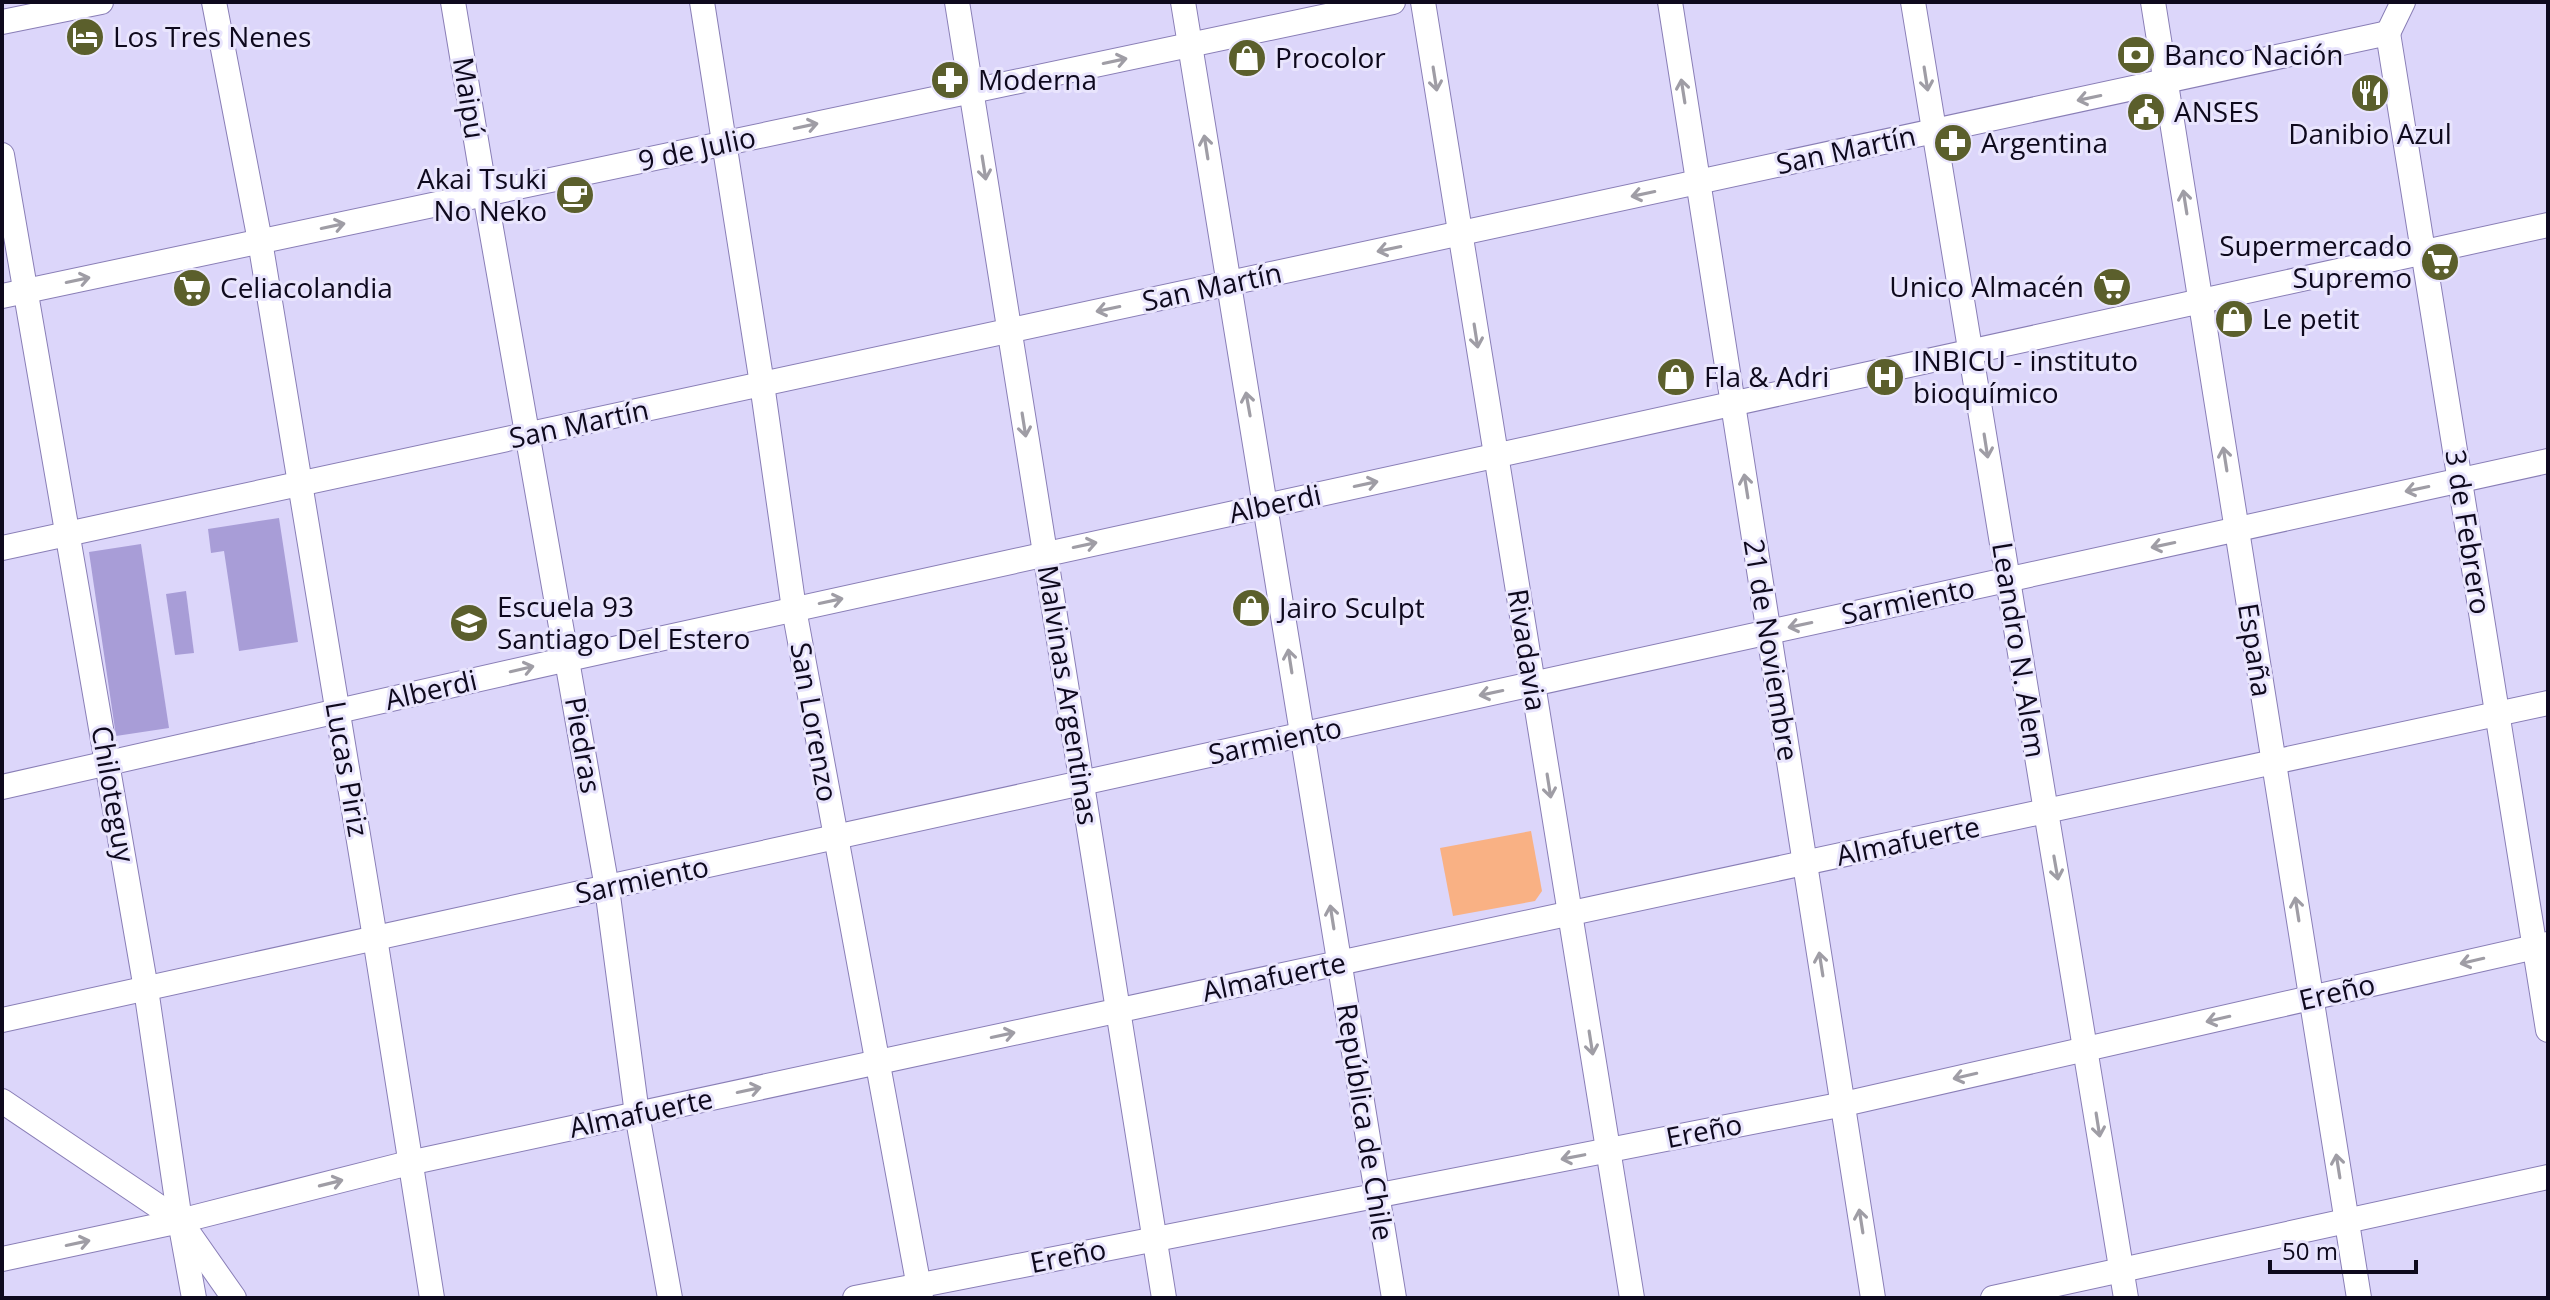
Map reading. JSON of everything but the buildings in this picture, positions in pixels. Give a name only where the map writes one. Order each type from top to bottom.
[{"type":"street","points":[[2,22],[101,2]]},
{"type":"street","name":"Lucas Piriz","points":[[214,2],[260,241],[432,1298]]},
{"type":"street","name":"Maipú","points":[[453,2],[485,194]]},
{"type":"street","name":"San Lorenzo","points":[[702,2],[794,609],[920,1292]]},
{"type":"street","name":"Malvinas Argentinas","points":[[957,2],[1164,1298]]},
{"type":"street","name":"República de Chile","points":[[1183,2],[1394,1298]]},
{"type":"street","name":"9 de Julio","points":[[13,294],[1393,2]]},
{"type":"street","name":"Rivadavia","points":[[1423,2],[1632,1298]]},
{"type":"street","name":"21 de Noviembre","points":[[1670,2],[1873,1298]]},
{"type":"street","name":"Leandro N. Alem","points":[[1913,2],[2126,1298]]},
{"type":"street","name":"España","points":[[2153,2],[2359,1298]]},
{"type":"street","points":[[2388,33],[2403,2]]},
{"type":"street","name":"San Martín","points":[[2,548],[2388,33]]},
{"type":"street","name":"3 de Febrero","points":[[2388,33],[2497,714],[2542,946],[2548,1030]]},
{"type":"street","name":"Chiloteguy","points":[[2,155],[13,294],[67,534],[146,989],[194,1298]]},
{"type":"street","name":"Piedras","points":[[485,194],[607,888],[637,1114],[670,1298]]},
{"type":"street","name":"Alberdi","points":[[2,787],[794,609],[2548,225]]},
{"type":"street","name":"Sarmiento","points":[[2,1020],[2548,461]]},
{"type":"street","name":"Almafuerte","points":[[2,1259],[180,1221],[409,1163],[2548,703]]},
{"type":"street","name":"Ereño","points":[[855,1298],[920,1292],[1155,1239],[1844,1104],[2542,946]]},
{"type":"street","points":[[2,1101],[180,1221],[234,1298]]},
{"type":"street","points":[[1993,1298],[2548,1177]]},
{"type":"shaded area","points":[[1531,831],[1542,891],[1535,901],[1453,916],[1440,848]]},
{"type":"place","name":"Los Tres Nenes","points":[[85,37]]},
{"type":"place","name":"Banco Nación","points":[[2136,55]]},
{"type":"place","name":"Procolor","points":[[1247,58]]},
{"type":"place","name":"Moderna","points":[[950,80]]},
{"type":"place","name":"Danibio Azul","points":[[2370,93]]},
{"type":"place","name":"ANSES","points":[[2146,112]]},
{"type":"place","name":"Argentina","points":[[1953,143]]},
{"type":"place","name":"Akai Tsuki No Neko","points":[[575,195]]},
{"type":"place","name":"Supermercado Supremo","points":[[2440,262]]},
{"type":"place","name":"Unico Almacén","points":[[2112,287]]},
{"type":"place","name":"Celiacolandia","points":[[192,288]]},
{"type":"place","name":"Le petit","points":[[2234,319]]},
{"type":"place","name":"Fla & Adri","points":[[1676,377]]},
{"type":"place","name":"INBICU - instituto bioquímico","points":[[1885,377]]},
{"type":"place","name":"Jairo Sculpt","points":[[1251,608]]},
{"type":"place","name":"Escuela 93 Santiago Del Estero","points":[[469,623]]}]
